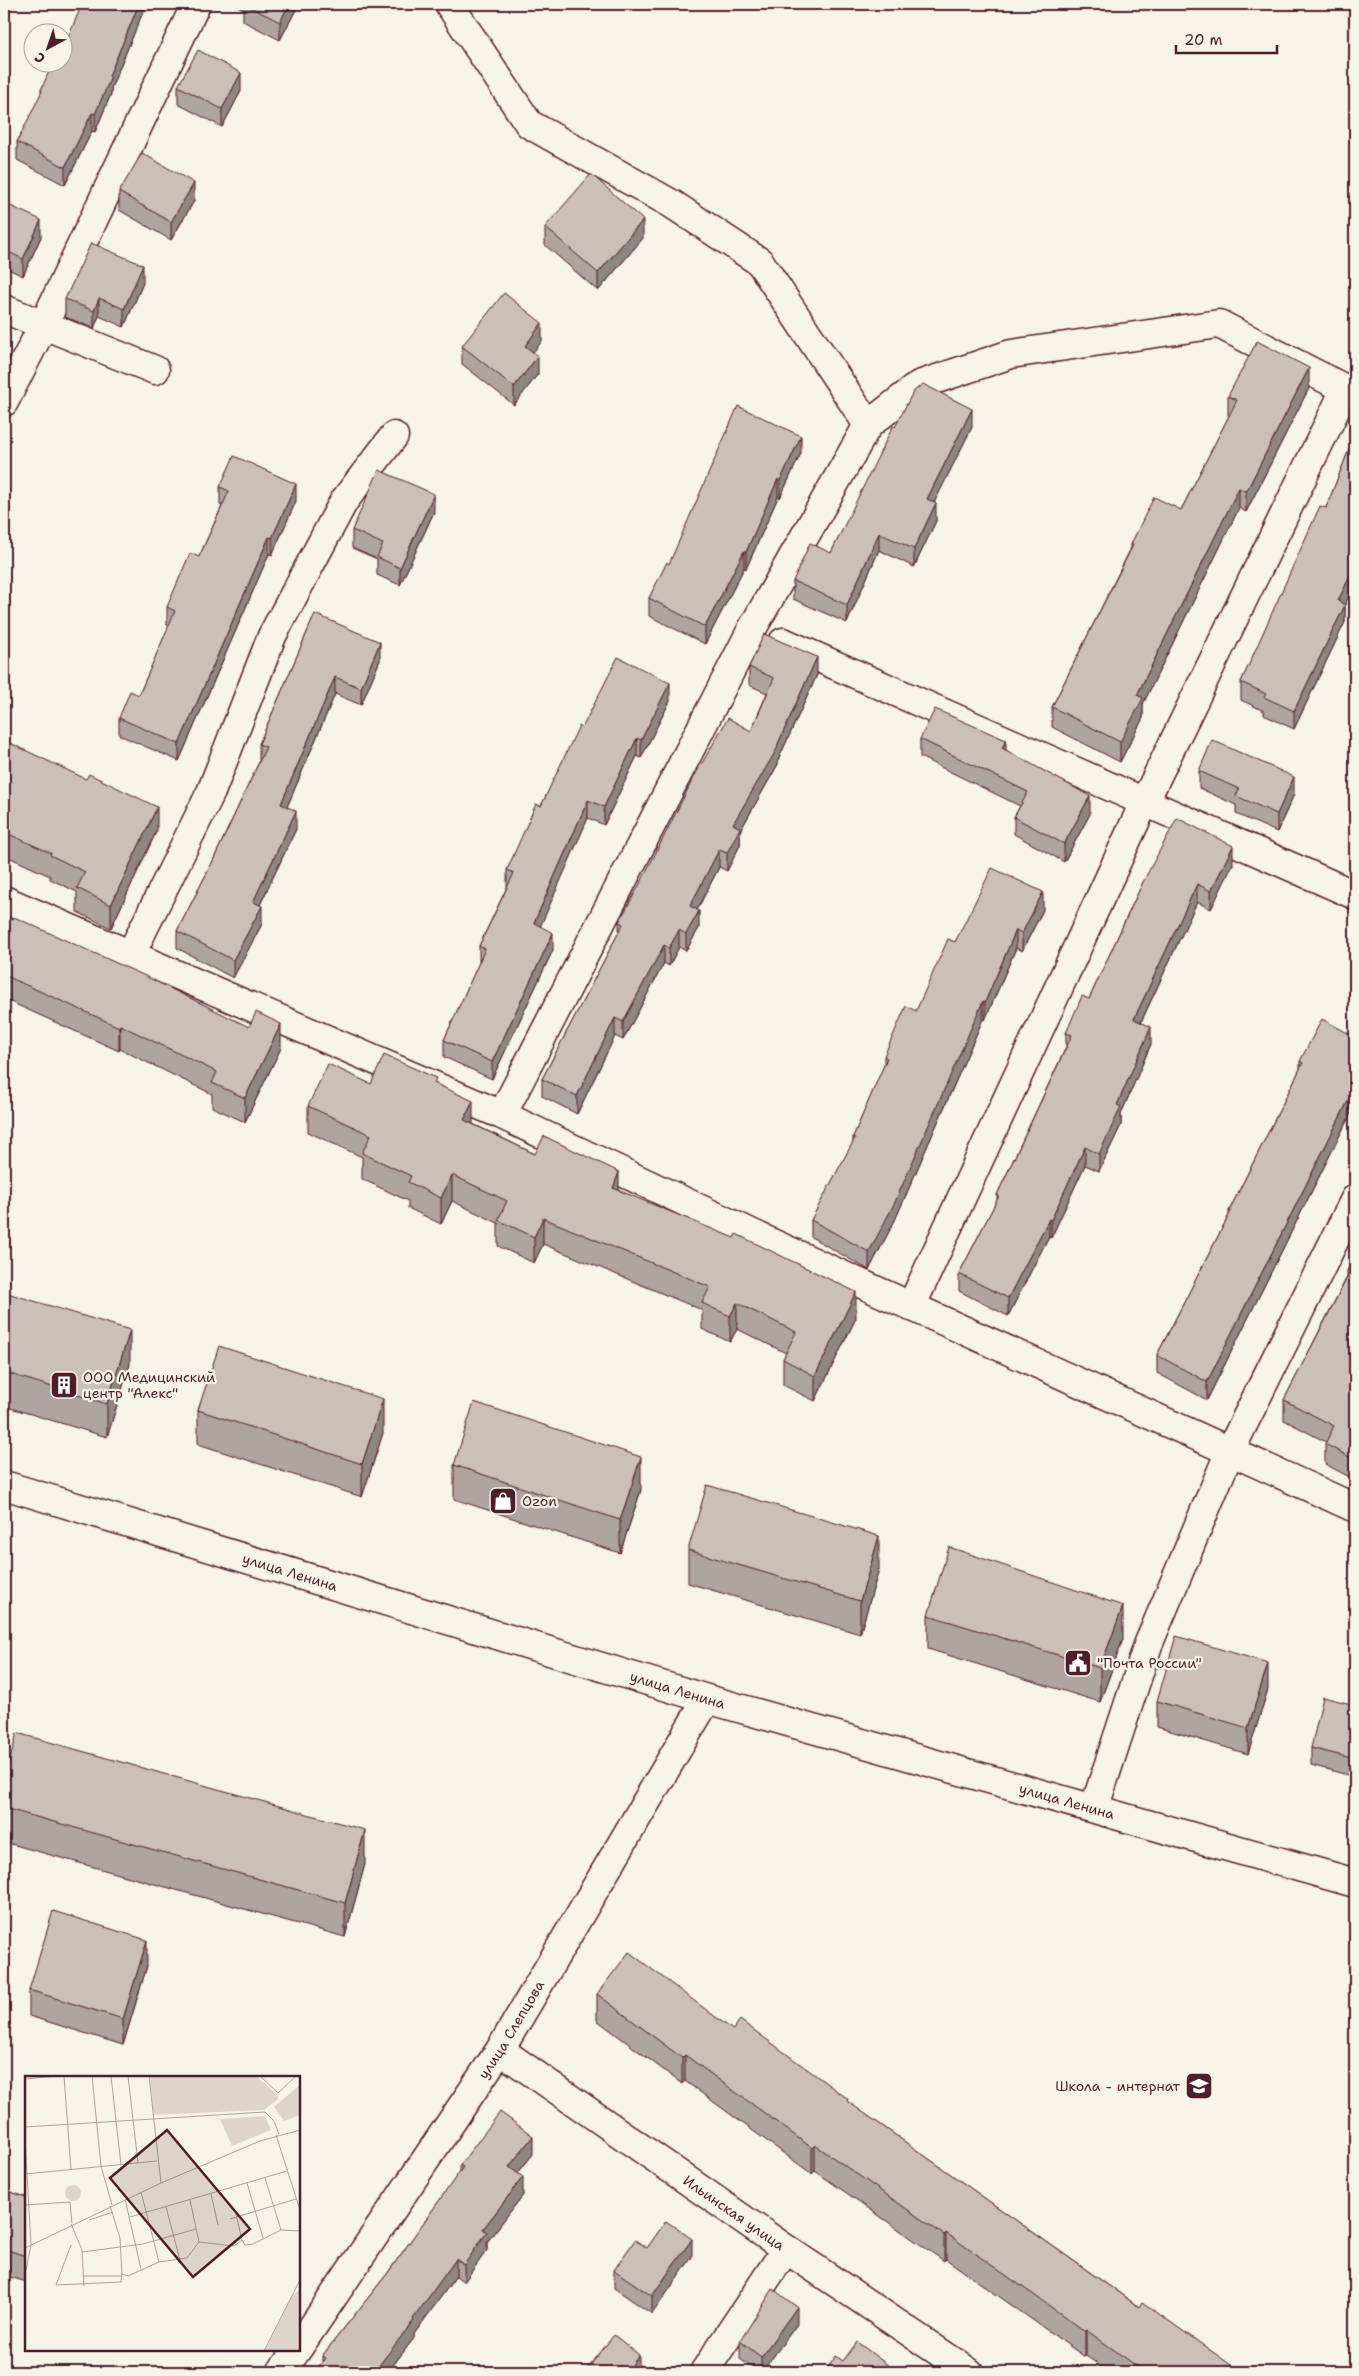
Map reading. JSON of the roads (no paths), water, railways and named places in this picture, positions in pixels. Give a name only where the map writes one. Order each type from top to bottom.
[{"type":"street","points":[[4,402],[43,326],[196,4]]},
{"type":"street","points":[[448,4],[529,124],[672,204],[760,262],[868,425]]},
{"type":"street","points":[[4,309],[156,370]]},
{"type":"street","points":[[502,1115],[752,629],[868,425],[919,385],[1011,354],[1219,324],[1350,391],[1144,803],[911,1307]]},
{"type":"street","points":[[131,954],[211,792],[272,636],[344,501],[394,436]]},
{"type":"street","points":[[752,629],[1144,803],[1309,873],[1355,895]]},
{"type":"street","points":[[4,900],[502,1115],[774,1244],[1355,1508]]},
{"type":"street","points":[[1094,1809],[1148,1645],[1230,1451],[1355,1199]]},
{"type":"street","name":"улица Ленина","points":[[4,1486],[707,1699],[1355,1883]]},
{"type":"street","name":"улица Слепцова","points":[[300,2345],[500,2050],[707,1699]]},
{"type":"street","name":"Ильинская улица","points":[[500,2050],[786,2249],[968,2372]]},
{"type":"street","points":[[704,2372],[786,2249]]},
{"type":"street","name":"улица Слепцова","points":[[282,2372],[296,2351]]},
{"type":"place","name":"ООО Медицинский центр \"Алекс\"","points":[[64,1385]]},
{"type":"place","name":"Ozon","points":[[503,1501]]},
{"type":"place","name":"\"Почта России\"","points":[[1078,1663]]},
{"type":"place","name":"Школа - интернат","points":[[1199,2086]]}]
